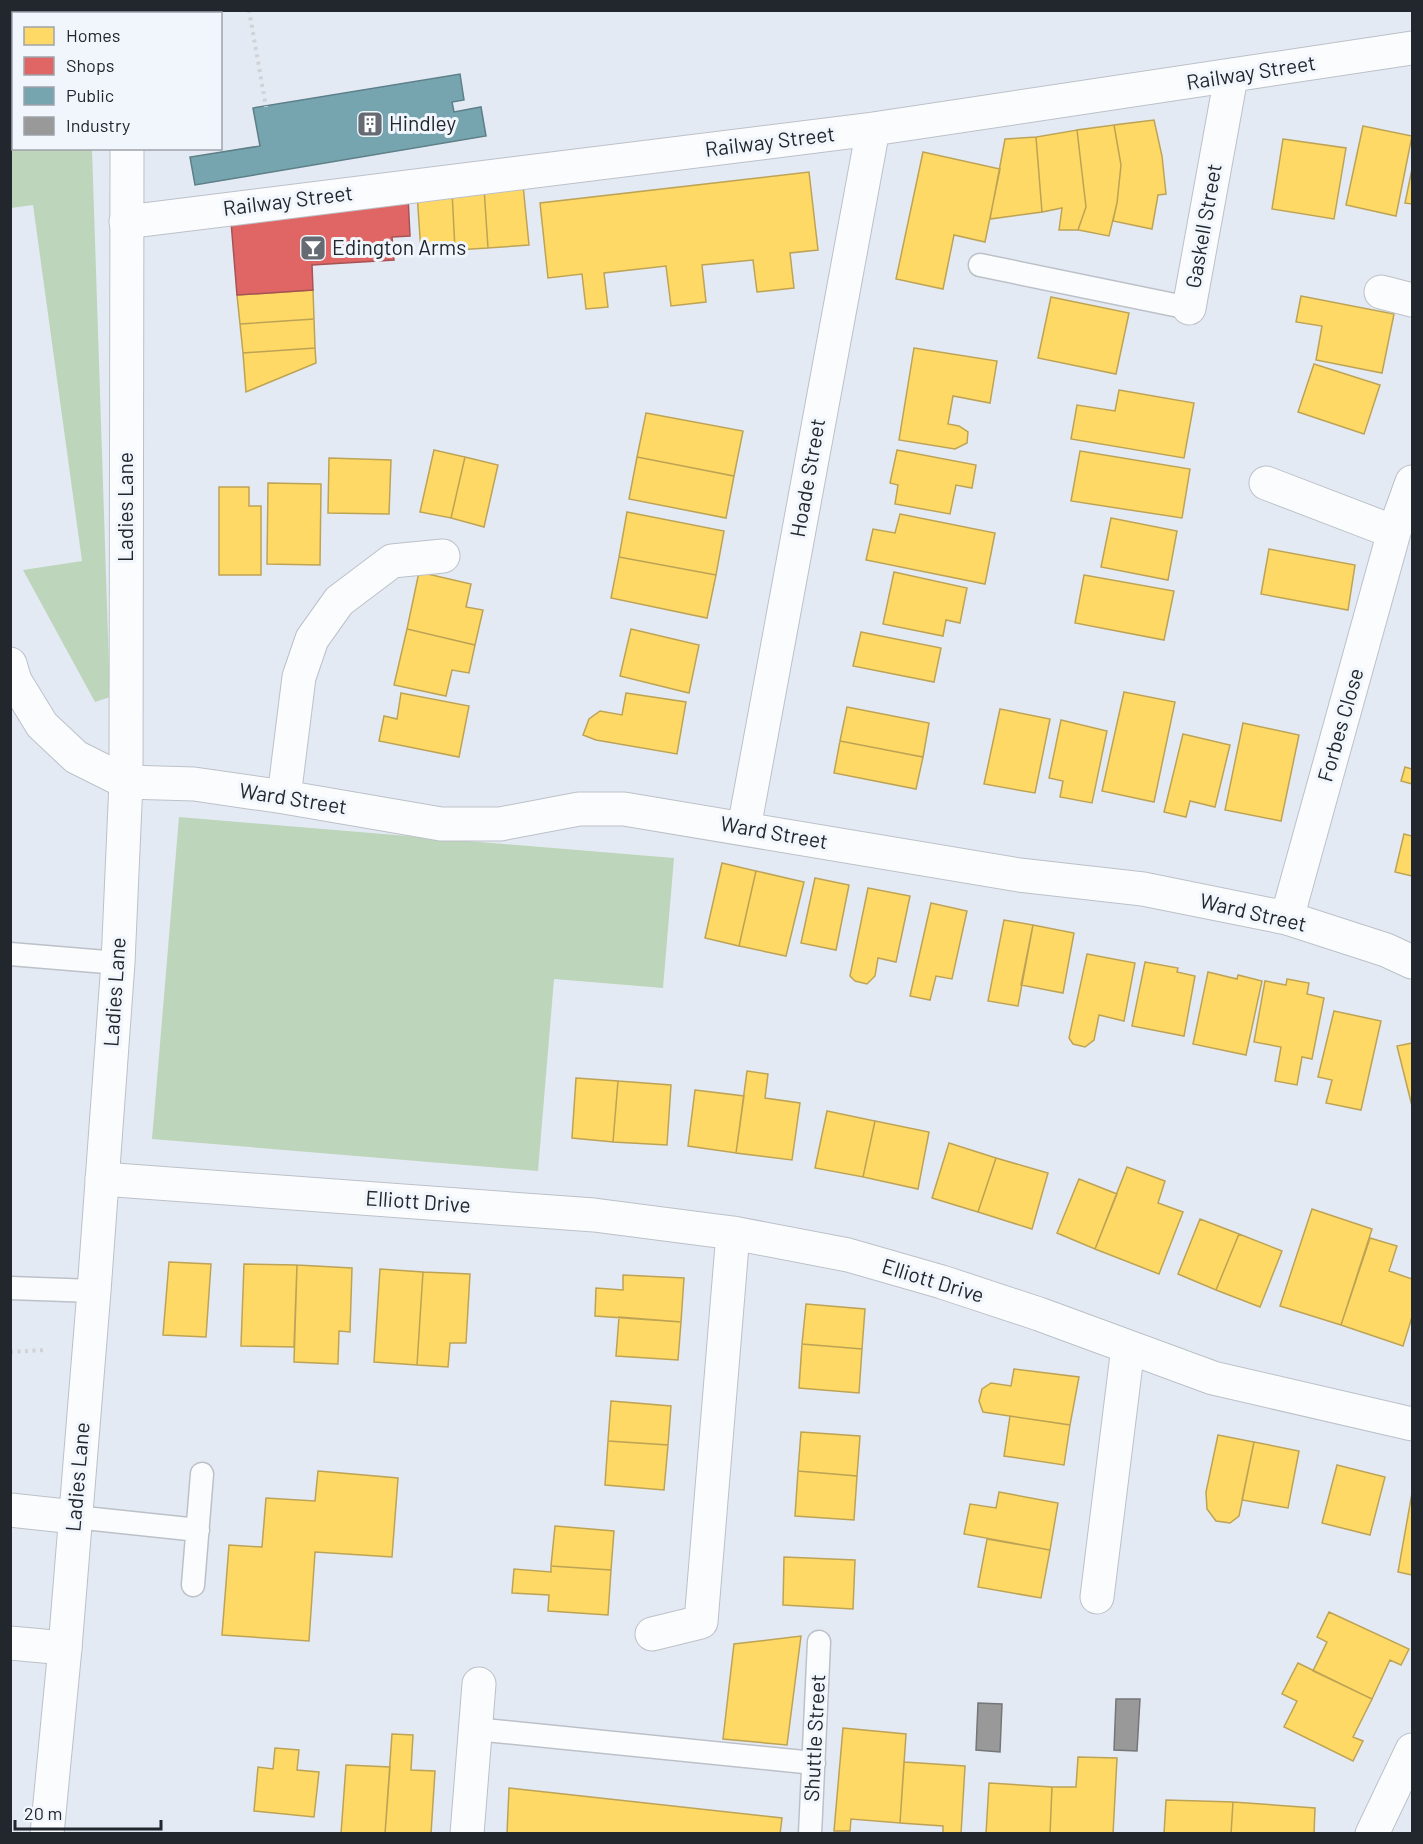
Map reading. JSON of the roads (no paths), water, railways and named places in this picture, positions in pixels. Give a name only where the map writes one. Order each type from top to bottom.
[{"type":"street","name":"Railway Street","points":[[126,222],[873,129],[1413,48]]},
{"type":"street","name":"Gaskell Street","points":[[1189,308],[1231,77]]},
{"type":"street","name":"Hoade Street","points":[[744,828],[873,129]]},
{"type":"street","name":"Ladies Lane","points":[[47,1833],[65,1648],[118,963],[126,782],[127,150]]},
{"type":"street","points":[[1381,291],[1413,300]]},
{"type":"street","name":"Forbes Close","points":[[1287,918],[1394,532],[1413,482]]},
{"type":"street","points":[[1266,483],[1394,532]]},
{"type":"street","points":[[284,797],[299,677],[312,639],[339,602],[392,561],[443,556]]},
{"type":"street","points":[[10,664],[15,681],[42,725],[76,757],[126,782]]},
{"type":"street","name":"Ward Street","points":[[126,782],[194,784],[441,824],[500,824],[579,809],[624,809],[1018,875],[1143,889],[1287,918],[1386,950],[1413,962]]},
{"type":"street","name":"Elliott Drive","points":[[102,1179],[594,1215],[733,1233],[848,1256],[942,1282],[1039,1314],[1213,1378],[1413,1424]]},
{"type":"street","points":[[652,1634],[701,1622],[733,1233]]},
{"type":"street","points":[[1097,1597],[1128,1347]]},
{"type":"street","points":[[10,1510],[75,1517]]},
{"type":"street","points":[[10,1643],[65,1648]]},
{"type":"street","points":[[467,1833],[479,1684]]},
{"type":"street","points":[[1372,1833],[1413,1750]]},
{"type":"lane","name":"Gaskell Street","points":[[980,266],[1189,308]]},
{"type":"lane","points":[[10,954],[118,963]]},
{"type":"lane","points":[[10,1288],[94,1291]]},
{"type":"lane","points":[[193,1585],[202,1474]]},
{"type":"lane","points":[[75,1517],[198,1530]]},
{"type":"lane","name":"Shuttle Street","points":[[810,1833],[819,1642]]},
{"type":"lane","points":[[475,1729],[814,1763]]},
{"type":"railway","points":[[36,12],[42,10]]},
{"type":"place","name":"Hindley","points":[[370,124]]},
{"type":"place","name":"Edington Arms","points":[[313,248]]}]
